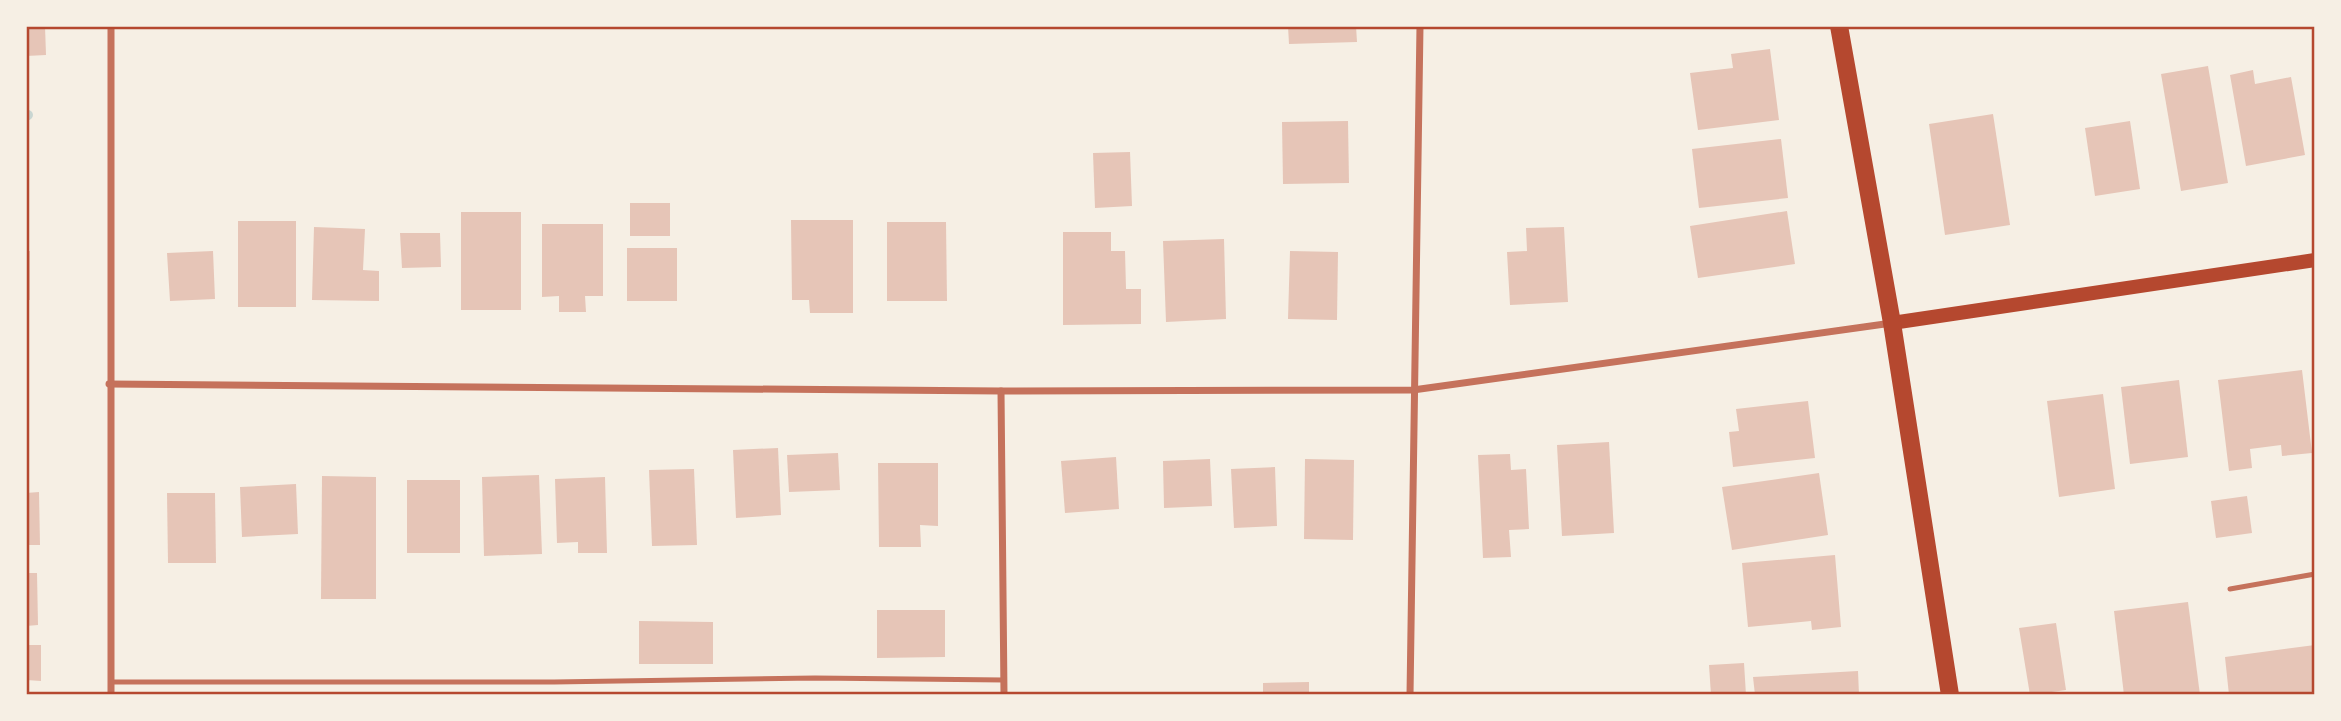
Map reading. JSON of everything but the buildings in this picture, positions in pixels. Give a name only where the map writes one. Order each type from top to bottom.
[{"type":"main road","points":[[1839,27],[1892,323],[1950,695]]},
{"type":"main road","points":[[1892,323],[2315,260]]},
{"type":"street","points":[[111,26],[111,695]]},
{"type":"street","points":[[1410,695],[1420,26]]},
{"type":"street","points":[[109,384],[1001,391],[1413,390],[1892,323]]},
{"type":"street","points":[[1001,391],[1004,695]]},
{"type":"lane","points":[[1839,27],[1845,26]]},
{"type":"lane","points":[[2230,589],[2315,574]]},
{"type":"lane","points":[[111,682],[554,682],[815,678],[1004,680]]}]
